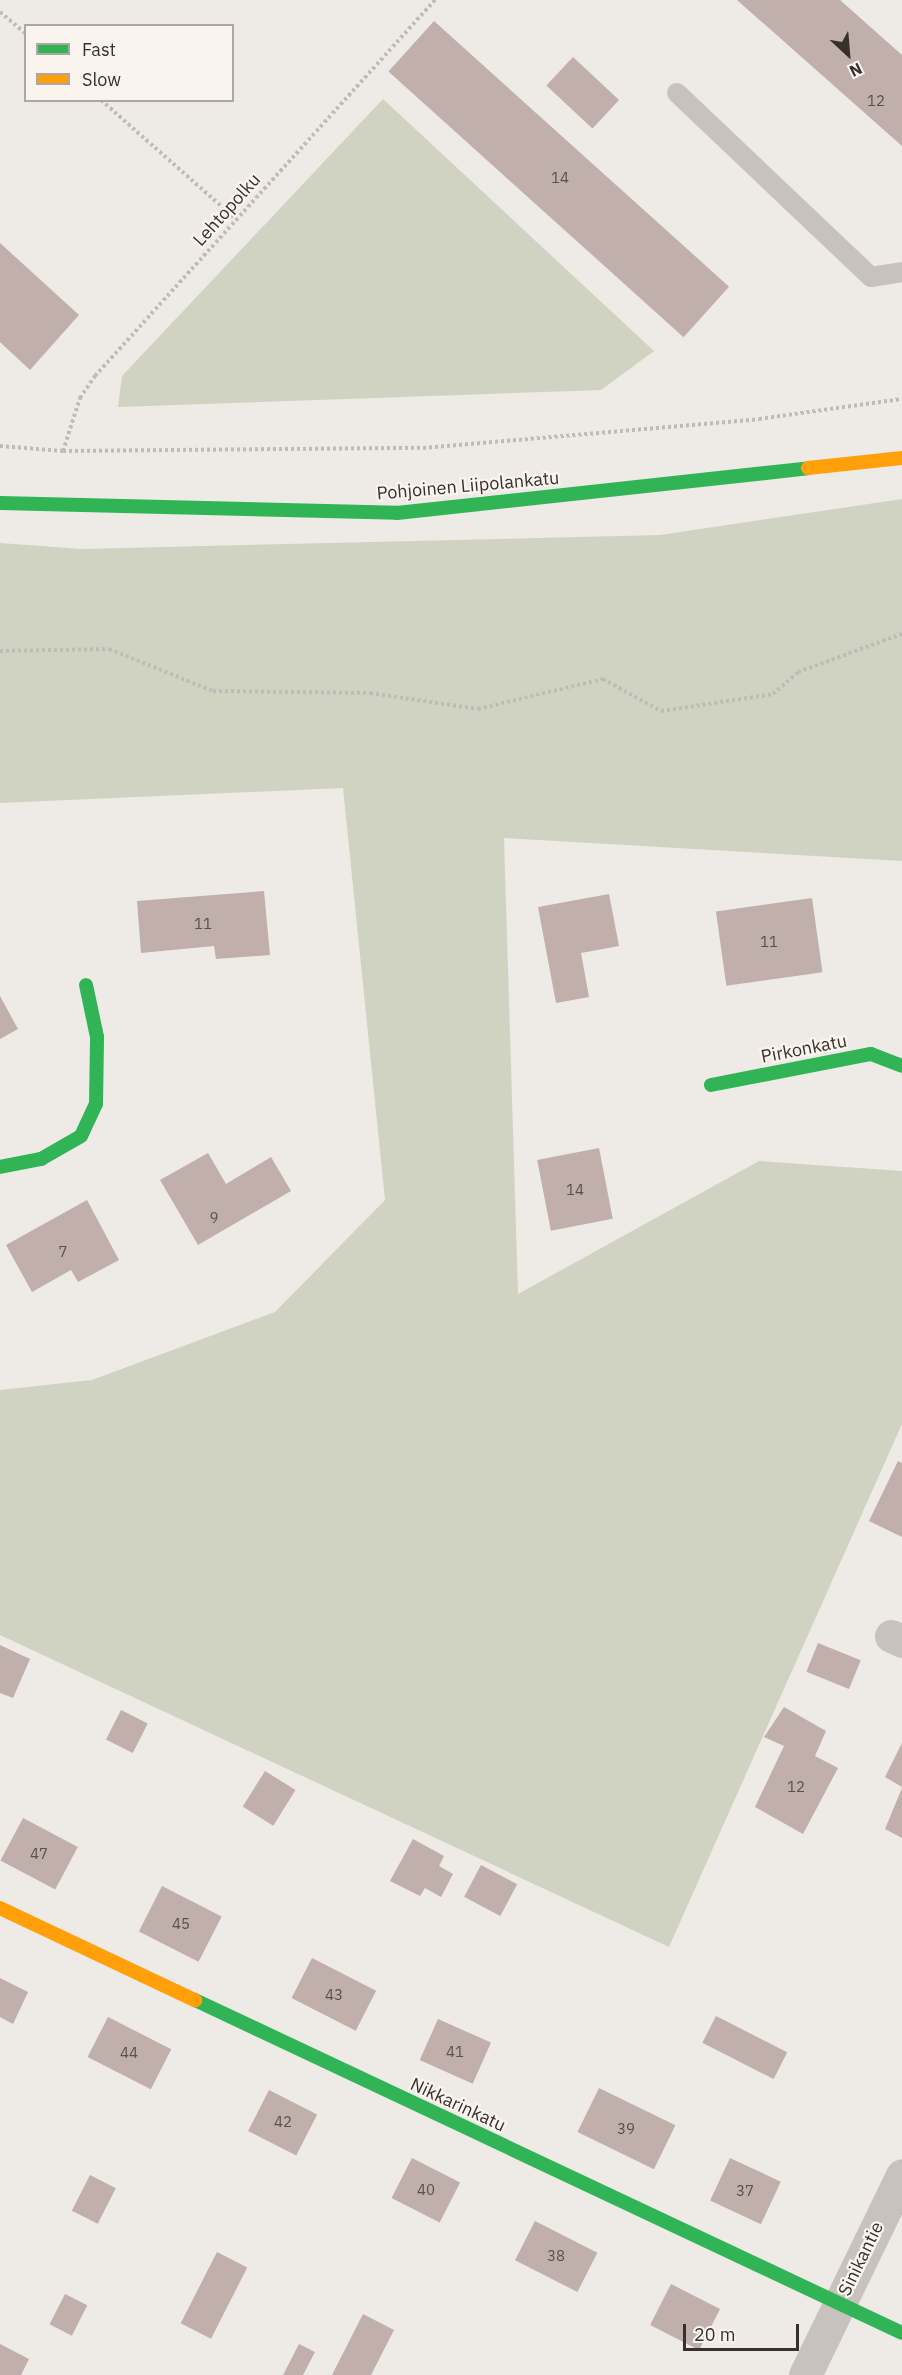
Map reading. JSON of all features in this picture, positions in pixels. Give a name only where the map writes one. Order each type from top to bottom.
[{"type":"street","name":"Pohjoinen Liipolankatu","points":[[0,503],[397,513],[902,458]]},
{"type":"street","points":[[0,1167],[41,1159],[81,1136],[96,1104],[97,1037],[86,985]]},
{"type":"street","name":"Pirkonkatu","points":[[711,1084],[871,1054],[902,1066]]},
{"type":"street","name":"Nikkarinkatu","points":[[0,1908],[902,2333]]},
{"type":"street","name":"Sinikantie","points":[[805,2375],[902,2175]]},
{"type":"lane","points":[[677,93],[872,277],[902,272]]},
{"type":"path","name":"Lehtopolku","points":[[63,452],[80,398],[95,376],[435,0]]},
{"type":"path","points":[[0,12],[24,32]]},
{"type":"path","points":[[103,102],[237,220]]},
{"type":"path","points":[[0,446],[63,452],[423,448],[759,419],[902,399]]},
{"type":"path","points":[[0,651],[109,649],[213,691],[370,693],[478,709],[603,679],[661,711],[773,694],[798,672],[902,634]]},
{"type":"green space","points":[[383,99],[654,351],[601,390],[118,407],[122,376]]},
{"type":"green space","points":[[902,499],[902,861],[504,838],[518,1294],[759,1161],[902,1171],[902,1424],[669,1947],[0,1635],[0,1390],[92,1380],[275,1312],[385,1200],[343,788],[0,803],[0,543],[82,549],[660,535]]},
{"type":"building","points":[[737,0],[840,0],[902,55],[902,146]]},
{"type":"building","points":[[434,21],[729,287],[684,337],[388,72]]},
{"type":"building","points":[[573,57],[619,100],[592,128],[546,86]]},
{"type":"building","points":[[0,243],[79,315],[30,370],[0,342]]},
{"type":"building","points":[[264,891],[270,955],[216,959],[214,946],[141,953],[137,901]]},
{"type":"building","points":[[609,894],[619,946],[581,953],[589,997],[556,1003],[538,907]]},
{"type":"building","points":[[812,898],[822,972],[726,986],[716,911]]},
{"type":"building","points":[[0,996],[18,1029],[0,1039]]},
{"type":"building","points":[[599,1148],[613,1219],[551,1231],[537,1160]]},
{"type":"building","points":[[208,1153],[226,1184],[271,1157],[291,1191],[198,1245],[160,1180]]},
{"type":"building","points":[[87,1200],[119,1260],[78,1282],[71,1270],[32,1292],[6,1245]]},
{"type":"building","points":[[898,1461],[902,1463],[902,1537],[869,1521]]},
{"type":"building","points":[[818,1643],[861,1660],[849,1689],[806,1672]]},
{"type":"building","points":[[0,1645],[30,1659],[13,1698],[0,1693]]},
{"type":"building","points":[[784,1707],[826,1731],[815,1756],[838,1768],[803,1834],[755,1807],[784,1746],[764,1737]]},
{"type":"building","points":[[121,1710],[148,1724],[133,1753],[106,1739]]},
{"type":"building","points":[[902,1743],[902,1787],[885,1777]]},
{"type":"building","points":[[265,1771],[296,1790],[273,1826],[243,1807]]},
{"type":"building","points":[[902,1788],[902,1838],[885,1829]]},
{"type":"building","points":[[23,1818],[78,1847],[55,1889],[0,1860]]},
{"type":"building","points":[[413,1839],[444,1856],[439,1866],[453,1874],[441,1897],[425,1888],[420,1896],[390,1881]]},
{"type":"building","points":[[481,1865],[517,1884],[500,1916],[464,1897]]},
{"type":"building","points":[[162,1886],[222,1916],[199,1962],[139,1931]]},
{"type":"building","points":[[312,1958],[376,1991],[356,2031],[292,1998]]},
{"type":"building","points":[[0,1978],[28,1992],[13,2024],[0,2017]]},
{"type":"building","points":[[716,2016],[787,2052],[774,2079],[702,2043]]},
{"type":"building","points":[[108,2017],[171,2049],[151,2089],[88,2057]]},
{"type":"building","points":[[438,2019],[491,2043],[473,2084],[420,2060]]},
{"type":"building","points":[[599,2088],[675,2125],[654,2169],[578,2132]]},
{"type":"building","points":[[269,2090],[317,2115],[296,2156],[248,2131]]},
{"type":"building","points":[[412,2158],[460,2183],[440,2223],[392,2198]]},
{"type":"building","points":[[730,2158],[781,2182],[761,2224],[710,2201]]},
{"type":"building","points":[[90,2175],[116,2188],[98,2224],[72,2211]]},
{"type":"building","points":[[535,2221],[597,2253],[577,2292],[515,2260]]},
{"type":"building","points":[[217,2252],[247,2267],[211,2339],[181,2323]]},
{"type":"building","points":[[671,2284],[720,2309],[699,2350],[650,2325]]},
{"type":"building","points":[[65,2294],[87,2305],[72,2336],[50,2324]]},
{"type":"building","points":[[363,2314],[394,2330],[371,2375],[332,2375]]},
{"type":"building","points":[[0,2344],[29,2359],[21,2375],[0,2375]]},
{"type":"building","points":[[299,2344],[315,2352],[303,2375],[283,2375]]},
{"type":"traffic: fast","points":[[0,503],[397,513],[808,468]]},
{"type":"traffic: fast","points":[[0,1167],[41,1159],[81,1136],[96,1104],[97,1037],[86,985]]},
{"type":"traffic: fast","points":[[711,1085],[871,1054],[902,1066]]},
{"type":"traffic: fast","points":[[195,2000],[902,2333]]},
{"type":"traffic: slow","points":[[808,468],[902,458]]},
{"type":"traffic: slow","points":[[0,1908],[195,2000]]}]
